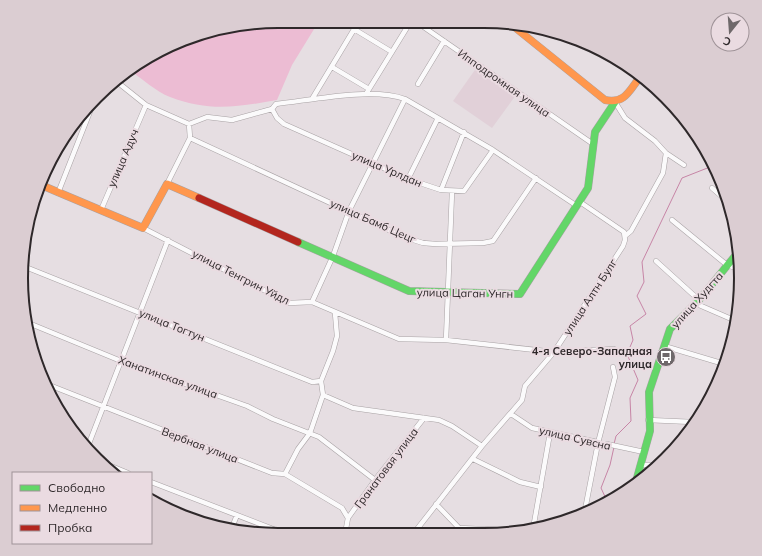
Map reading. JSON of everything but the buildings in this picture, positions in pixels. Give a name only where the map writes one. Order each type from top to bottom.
[{"type":"street","points":[[366,94],[407,28]]},
{"type":"street","name":"Ипподромная улица","points":[[425,28],[593,144]]},
{"type":"street","points":[[312,100],[354,29],[392,52]]},
{"type":"street","points":[[519,30],[605,100],[615,102],[623,98],[637,81]]},
{"type":"street","points":[[418,84],[444,41]]},
{"type":"street","points":[[332,67],[369,89]]},
{"type":"street","points":[[120,84],[146,105],[189,124],[207,117],[232,120],[272,109],[276,104],[366,94],[394,95],[406,99],[464,132],[624,232],[625,236]]},
{"type":"street","points":[[312,302],[333,256],[349,211],[406,99]]},
{"type":"street","points":[[615,102],[625,118],[655,141],[666,153],[684,165]]},
{"type":"street","name":"улица Цаган Унгн","points":[[167,184],[333,256],[409,291],[520,294],[530,281],[588,188],[593,144],[598,125],[615,102]]},
{"type":"street","name":"улица Адуч","points":[[101,210],[146,105]]},
{"type":"street","name":"улица Урлдан","points":[[272,109],[277,118],[284,124],[408,179],[452,192]]},
{"type":"street","points":[[58,193],[89,114]]},
{"type":"street","points":[[408,179],[438,118]]},
{"type":"street","points":[[143,228],[190,138],[189,124]]},
{"type":"street","points":[[441,190],[464,132]]},
{"type":"street","name":"улица Бамб Цецг","points":[[190,138],[349,211],[423,243],[483,243],[493,241],[536,178]]},
{"type":"street","points":[[446,340],[452,192],[464,191],[493,150]]},
{"type":"street","name":"улица Алтн Булг","points":[[418,528],[482,446],[512,414],[522,400],[526,386],[554,352],[623,246],[625,236],[631,231],[663,173],[666,153]]},
{"type":"street","name":"улица Тенгрин Уйдл","points":[[45,187],[143,228],[289,303],[312,302],[399,339],[446,340],[554,352],[614,349]]},
{"type":"street","points":[[712,188],[720,195]]},
{"type":"street","points":[[672,220],[727,265],[733,267]]},
{"type":"street","points":[[89,442],[168,240]]},
{"type":"street","name":"улица Худгта","points":[[638,475],[650,431],[648,420],[649,392],[670,329],[699,300],[733,258]]},
{"type":"street","points":[[656,261],[699,300],[699,305],[731,319]]},
{"type":"street","name":"улица Тогтун","points":[[29,268],[312,382],[321,381]]},
{"type":"street","points":[[285,474],[298,449],[310,433],[323,396],[321,381],[333,351],[337,336],[336,312]]},
{"type":"street","name":"Ханатинская улица","points":[[33,325],[122,361],[247,406],[273,419],[319,437],[375,480]]},
{"type":"street","points":[[664,346],[719,362]]},
{"type":"street","points":[[586,506],[598,443],[614,377],[613,367]]},
{"type":"street","name":"Вербная улица","points":[[53,387],[272,473],[285,474],[342,508],[348,518]]},
{"type":"street","points":[[323,396],[353,408],[439,420],[459,430],[482,446]]},
{"type":"street","name":"улица Сувсна","points":[[512,414],[532,428],[644,452]]},
{"type":"street","name":"Гранатовая улица","points":[[348,518],[375,480],[424,418]]},
{"type":"street","points":[[648,420],[688,422]]},
{"type":"street","points":[[534,523],[550,433]]},
{"type":"street","points":[[473,459],[520,482],[541,487]]},
{"type":"street","points":[[640,465],[650,465]]},
{"type":"street","points":[[152,482],[269,527]]},
{"type":"street","points":[[436,504],[459,528]]},
{"type":"street","points":[[233,524],[237,515]]},
{"type":"street","points":[[347,528],[348,518]]},
{"type":"shaded area","points":[[315,28],[292,65],[277,100],[249,105],[224,107],[198,105],[170,97],[134,74],[153,61],[198,41],[245,30]]},
{"type":"shaded area","points":[[477,67],[516,95],[492,128],[453,101]]},
{"type":"waterway","points":[[614,444],[616,436],[631,421],[630,398],[638,380],[627,354],[633,340],[630,326],[646,314],[637,296],[644,282],[642,262],[682,178],[708,168]]},
{"type":"waterway","points":[[605,497],[601,488],[610,465],[614,447]]},
{"type":"traffic: fast","points":[[298,242],[409,291],[520,294],[588,188],[595,132],[615,102]]},
{"type":"traffic: fast","points":[[638,475],[650,431],[649,392],[670,329],[699,300],[733,259]]},
{"type":"traffic: slow","points":[[519,30],[605,100],[612,101],[622,98],[637,81]]},
{"type":"traffic: slow","points":[[45,187],[143,228],[167,184],[199,198]]},
{"type":"traffic: jam","points":[[199,198],[298,242]]},
{"type":"place","name":"4-я Северо-Западная улица","points":[[666,357]]}]
